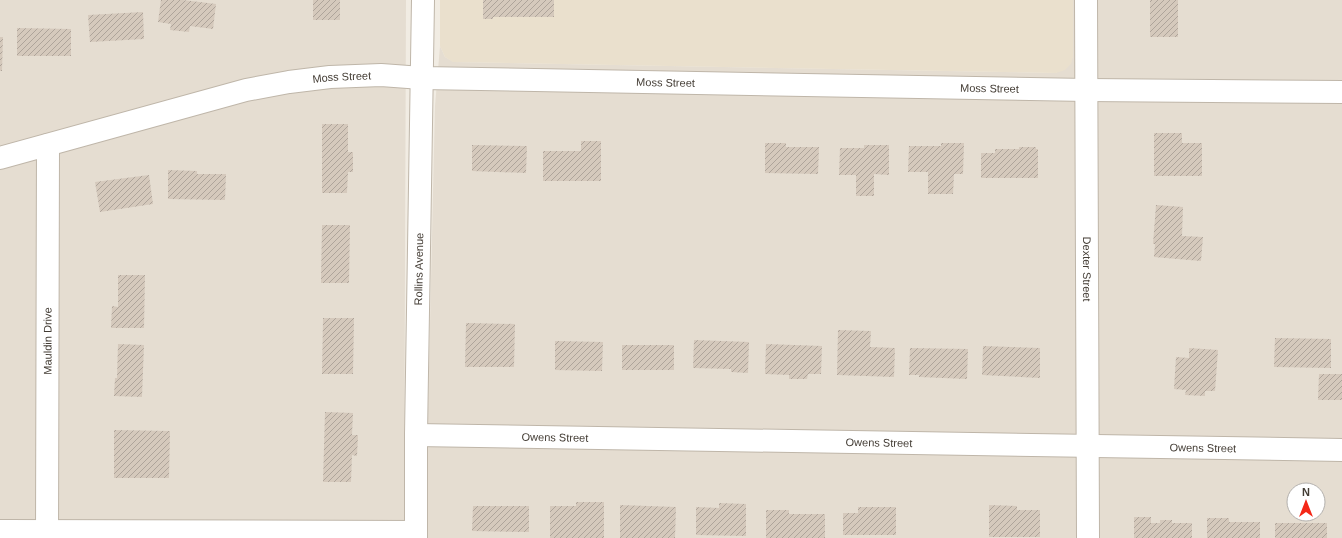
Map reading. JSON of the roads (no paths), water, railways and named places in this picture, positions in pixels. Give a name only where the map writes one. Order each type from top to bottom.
[{"type":"street","name":"Rollins Avenue","points":[[416,535],[422,0]]},
{"type":"street","name":"Dexter Street","points":[[1086,0],[1088,538]]},
{"type":"street","name":"Moss Street","points":[[0,158],[246,90],[330,77],[381,75],[422,78],[1087,90],[1342,92]]},
{"type":"street","name":"Mauldin Drive","points":[[47,534],[48,145]]},
{"type":"street","name":"Owens Street","points":[[416,435],[1342,450]]},
{"type":"street","points":[[0,531],[47,534],[416,535]]}]
